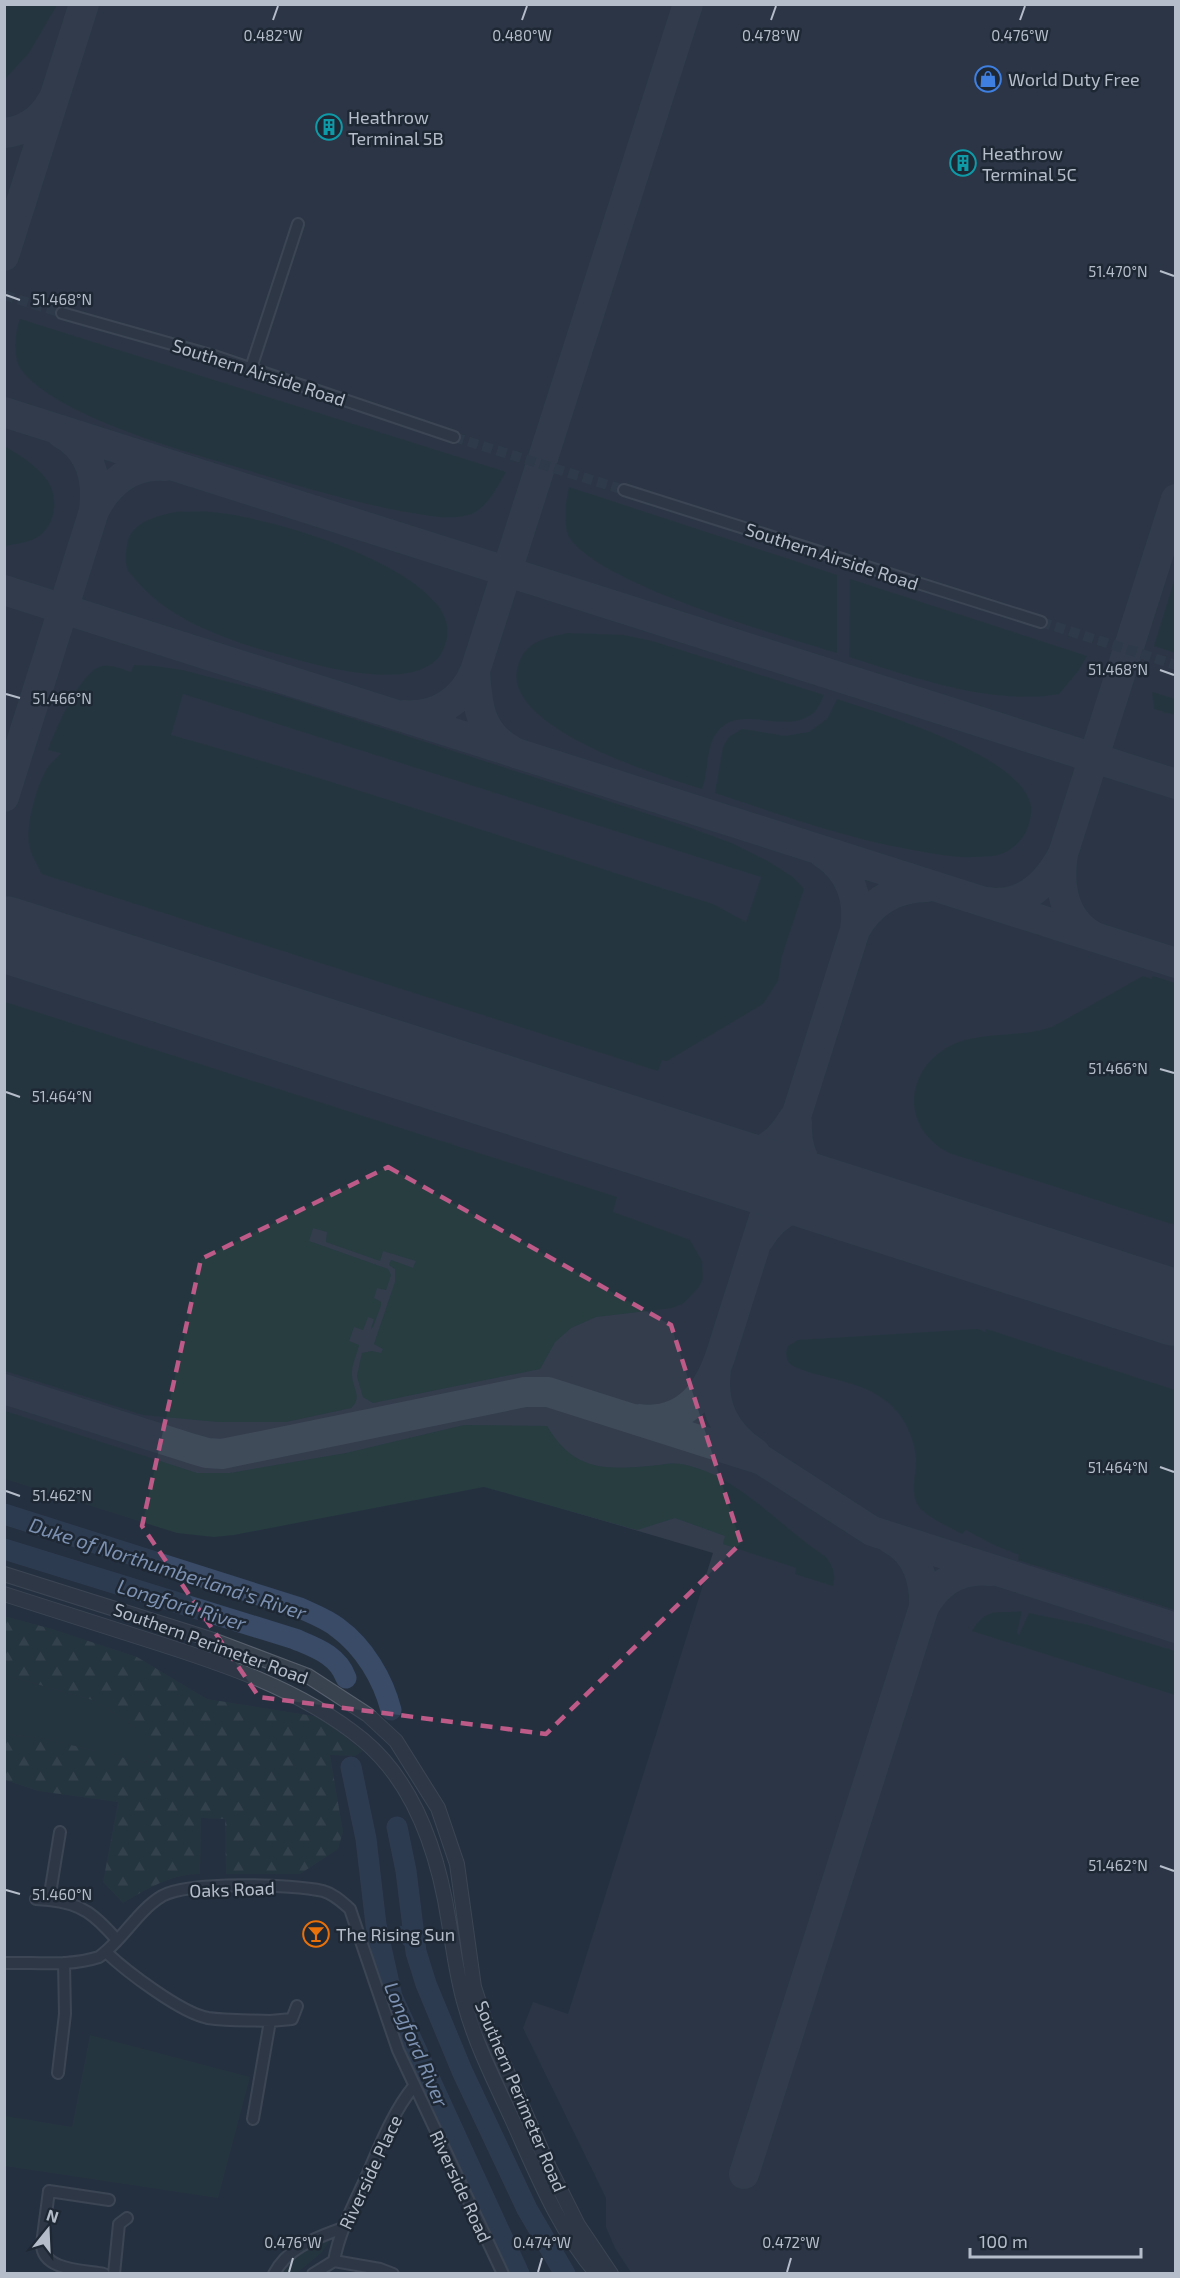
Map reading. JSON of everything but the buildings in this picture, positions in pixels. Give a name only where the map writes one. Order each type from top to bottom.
[{"type":"street","points":[[251,368],[298,224]]},
{"type":"street","name":"Southern Airside Road","points":[[62,313],[214,356],[454,437]]},
{"type":"street","name":"Southern Airside Road","points":[[624,490],[1041,622]]},
{"type":"street","name":"Southern Perimeter Road","points":[[4,1574],[210,1639],[308,1676],[368,1715],[396,1741],[438,1808],[457,1864],[474,1987],[486,2024],[521,2106],[573,2215],[611,2274]]},
{"type":"street","name":"Southern Perimeter Road","points":[[4,1594],[247,1673],[285,1692],[346,1728],[364,1741],[397,1778],[410,1796],[436,1864],[449,1921],[456,1973],[473,2032],[560,2219],[597,2274]]},
{"type":"street","points":[[49,1900],[60,1832]]},
{"type":"street","name":"Oaks Road","points":[[4,1963],[64,1964],[87,1961],[106,1952],[152,1903],[165,1895],[195,1887],[274,1887],[321,1891],[339,1899]]},
{"type":"street","points":[[36,1899],[87,1910],[97,1917],[117,1940]]},
{"type":"street","name":"Riverside Road","points":[[339,1899],[350,1909],[398,2050],[503,2274]]},
{"type":"street","points":[[106,1952],[118,1964],[186,2010],[208,2018],[270,2021],[292,2019],[297,2006]]},
{"type":"street","points":[[58,2073],[65,2014],[64,1964]]},
{"type":"street","points":[[253,2119],[270,2021]]},
{"type":"street","name":"Riverside Place","points":[[334,2261],[343,2228],[387,2130],[414,2086]]},
{"type":"street","points":[[104,2274],[63,2267],[47,2261],[42,2252],[42,2244],[49,2191],[109,2200]]},
{"type":"street","points":[[114,2274],[119,2224],[128,2218]]},
{"type":"street","points":[[274,2274],[279,2264],[292,2251],[305,2243],[343,2228]]},
{"type":"street","points":[[313,2274],[334,2261],[380,2269],[393,2274]]},
{"type":"highlighted area","points":[[388,1167],[671,1325],[741,1543],[546,1734],[259,1697],[142,1526],[201,1259]]},
{"type":"shaded area","points":[[5,5],[1175,5],[1175,2273],[632,2274],[615,2248],[606,2227],[606,2198],[523,2028],[533,2002],[568,2014],[713,1553],[482,1485],[5,1474]]},
{"type":"green space","points":[[5,4],[57,5],[29,53],[5,79]]},
{"type":"green space","points":[[20,319],[506,472],[486,504],[480,509],[468,515],[440,517],[394,510],[338,497],[186,451],[106,423],[58,400],[38,386],[20,368],[16,357],[17,330]]},
{"type":"green space","points":[[4,446],[30,462],[41,473],[50,485],[54,499],[51,522],[42,534],[28,541],[5,546]]},
{"type":"green space","points":[[569,487],[837,575],[837,653],[693,606],[616,573],[587,555],[569,537],[566,505]]},
{"type":"green space","points":[[176,512],[212,512],[268,522],[334,543],[367,557],[396,572],[421,589],[439,607],[447,625],[445,645],[436,660],[420,670],[400,674],[378,674],[354,672],[311,663],[209,631],[168,609],[150,595],[129,572],[126,563],[127,545],[133,531],[146,521]]},
{"type":"green space","points":[[1175,578],[1176,653],[1154,646]]},
{"type":"green space","points":[[850,579],[1087,656],[1079,670],[1059,694],[1033,697],[980,693],[953,688],[849,657]]},
{"type":"green space","points":[[568,633],[623,635],[652,641],[824,695],[814,712],[800,720],[787,722],[746,719],[733,721],[722,727],[711,745],[702,789],[653,773],[587,746],[557,728],[533,709],[519,688],[518,666],[521,658],[537,642]]},
{"type":"green space","points":[[134,665],[182,670],[280,695],[685,826],[734,844],[793,877],[804,889],[782,956],[778,981],[763,1004],[667,1061],[662,1060],[658,1071],[42,874],[31,851],[30,819],[44,774],[61,753],[48,750],[56,730],[76,692],[91,672],[99,667],[107,666],[131,672]],"holes":[[[183,694],[761,877],[746,922],[713,904],[375,796],[171,735]]]},
{"type":"green space","points":[[1152,692],[1175,699],[1175,715],[1154,709]]},
{"type":"green space","points":[[837,699],[947,739],[1003,770],[1022,787],[1031,806],[1029,824],[1021,839],[1008,851],[995,856],[941,855],[835,832],[715,793],[723,747],[729,737],[742,729],[785,736],[809,732],[827,719]]},
{"type":"green space","points":[[1143,976],[1151,979],[1153,976],[1175,983],[1175,1225],[949,1153],[925,1133],[915,1111],[915,1091],[923,1070],[938,1053],[970,1039],[1032,1032],[1052,1027]]},
{"type":"green space","points":[[5,1002],[617,1197],[613,1212],[690,1240],[702,1261],[703,1279],[699,1287],[684,1303],[672,1308],[596,1317],[571,1328],[555,1342],[540,1369],[373,1403],[363,1397],[357,1376],[362,1353],[372,1351],[381,1353],[383,1349],[374,1344],[395,1282],[395,1269],[389,1265],[391,1260],[413,1268],[416,1261],[383,1251],[380,1261],[326,1242],[327,1232],[313,1228],[309,1241],[388,1269],[391,1275],[386,1290],[377,1288],[374,1298],[381,1302],[381,1305],[373,1327],[371,1329],[374,1319],[368,1317],[363,1330],[354,1327],[349,1341],[359,1345],[352,1371],[357,1396],[351,1408],[286,1422],[218,1422],[143,1415],[5,1371]]},
{"type":"green space","points":[[978,1329],[985,1332],[986,1329],[1175,1390],[1175,1610],[1018,1560],[1019,1555],[966,1530],[962,1534],[932,1518],[923,1511],[915,1499],[916,1458],[913,1442],[903,1420],[893,1407],[866,1389],[793,1366],[787,1357],[788,1346],[798,1340]]},
{"type":"green space","points":[[5,1411],[197,1473],[230,1473],[346,1453],[464,1425],[547,1426],[567,1451],[590,1464],[617,1468],[679,1464],[709,1473],[727,1482],[826,1557],[833,1570],[833,1586],[795,1574],[796,1568],[723,1544],[725,1536],[675,1518],[637,1530],[484,1487],[234,1535],[214,1537],[177,1533],[5,1479]]},
{"type":"green space","points":[[1022,1611],[1017,1633],[1019,1635],[1029,1613],[1088,1625],[1175,1651],[1175,1695],[972,1631],[977,1623],[988,1614]]},
{"type":"green space","points":[[4,1616],[137,1657],[207,1699],[320,1717],[363,1751],[355,1756],[330,1755],[343,1832],[338,1849],[300,1874],[226,1874],[225,1819],[201,1818],[200,1874],[169,1879],[123,1903],[103,1882],[118,1802],[38,1791],[5,1780],[5,1734],[46,1739],[146,1763],[154,1740],[96,1701],[5,1675]]},
{"type":"green space","points":[[5,1675],[96,1701],[154,1740],[146,1763],[46,1739],[5,1734]]},
{"type":"green space","points":[[90,2035],[250,2077],[218,2198],[5,2166],[5,2116],[72,2127]]},
{"type":"green space","points":[[330,2240],[322,2252],[297,2273],[280,2274],[295,2257]]},
{"type":"waterway","name":"Duke of Northumberland's River","points":[[4,1514],[300,1608],[325,1619],[356,1644],[364,1654],[378,1675],[391,1710]]},
{"type":"waterway","name":"Longford River","points":[[4,1549],[295,1639],[332,1658],[338,1663],[346,1678]]},
{"type":"waterway","name":"Longford River","points":[[351,1767],[366,1839],[376,1925],[392,1997],[519,2274]]},
{"type":"waterway","name":"Duke of Northumberland's River","points":[[397,1827],[406,1871],[416,1952],[426,1984],[462,2071],[527,2209],[565,2274]]},
{"type":"waterway","points":[[401,1928],[403,1942],[416,1952]]},
{"type":"taxiway","points":[[4,256],[84,4]]},
{"type":"taxiway","points":[[404,715],[427,713],[447,705],[463,691],[475,671],[688,4]]},
{"type":"taxiway","points":[[4,133],[26,127],[43,113],[52,101]]},
{"type":"taxiway","points":[[4,412],[1176,784]]},
{"type":"taxiway","points":[[61,433],[79,448],[90,466],[95,488],[94,511]]},
{"type":"taxiway","points":[[4,797],[94,511],[106,492],[122,477],[142,468],[165,466]]},
{"type":"taxiway","points":[[1095,937],[1084,930],[1069,912],[1062,890],[1063,854],[1176,499]]},
{"type":"taxiway","points":[[4,590],[1176,963]]},
{"type":"taxiway","points":[[475,671],[479,706],[486,726],[500,743],[511,750]]},
{"type":"taxiway","points":[[640,1419],[670,1417],[693,1403],[710,1381],[721,1354],[855,930],[856,907],[851,886],[840,868],[823,853]]},
{"type":"taxiway","points":[[988,902],[1001,903],[1024,897],[1042,883],[1063,854]]},
{"type":"taxiway","points":[[855,930],[869,911],[886,898],[905,890],[928,887]]},
{"type":"taxiway","points":[[4,925],[22,937],[83,959]]},
{"type":"taxiway","points":[[651,1140],[652,1138],[710,1155],[746,1156],[763,1150],[779,1138],[793,1119]]},
{"type":"taxiway","points":[[797,1123],[800,1149],[810,1171],[827,1190],[850,1201]]},
{"type":"taxiway","points":[[760,1238],[782,1214],[813,1201],[840,1202],[902,1220]]},
{"type":"taxiway","points":[[716,1369],[716,1395],[722,1417],[736,1437],[755,1453]]},
{"type":"taxiway","points":[[4,1389],[193,1449],[222,1454],[525,1392],[548,1392],[762,1460],[872,1531],[1176,1628]]},
{"type":"taxiway","points":[[891,1539],[907,1551],[918,1568],[923,1587],[924,1607]]},
{"type":"taxiway","points":[[744,2174],[924,1607],[936,1590],[951,1578],[969,1572],[990,1571]]},
{"type":"runway","points":[[4,934],[1176,1308]]},
{"type":"tunnel","points":[[4,295],[62,313]]},
{"type":"tunnel","points":[[454,437],[624,490]]},
{"type":"tunnel","points":[[1041,622],[1176,665]]},
{"type":"place","name":"World Duty Free","points":[[988,79]]},
{"type":"place","name":"Heathrow Terminal 5B","points":[[329,127]]},
{"type":"place","name":"Heathrow Terminal 5C","points":[[963,163]]},
{"type":"place","name":"The Rising Sun","points":[[316,1934]]}]
